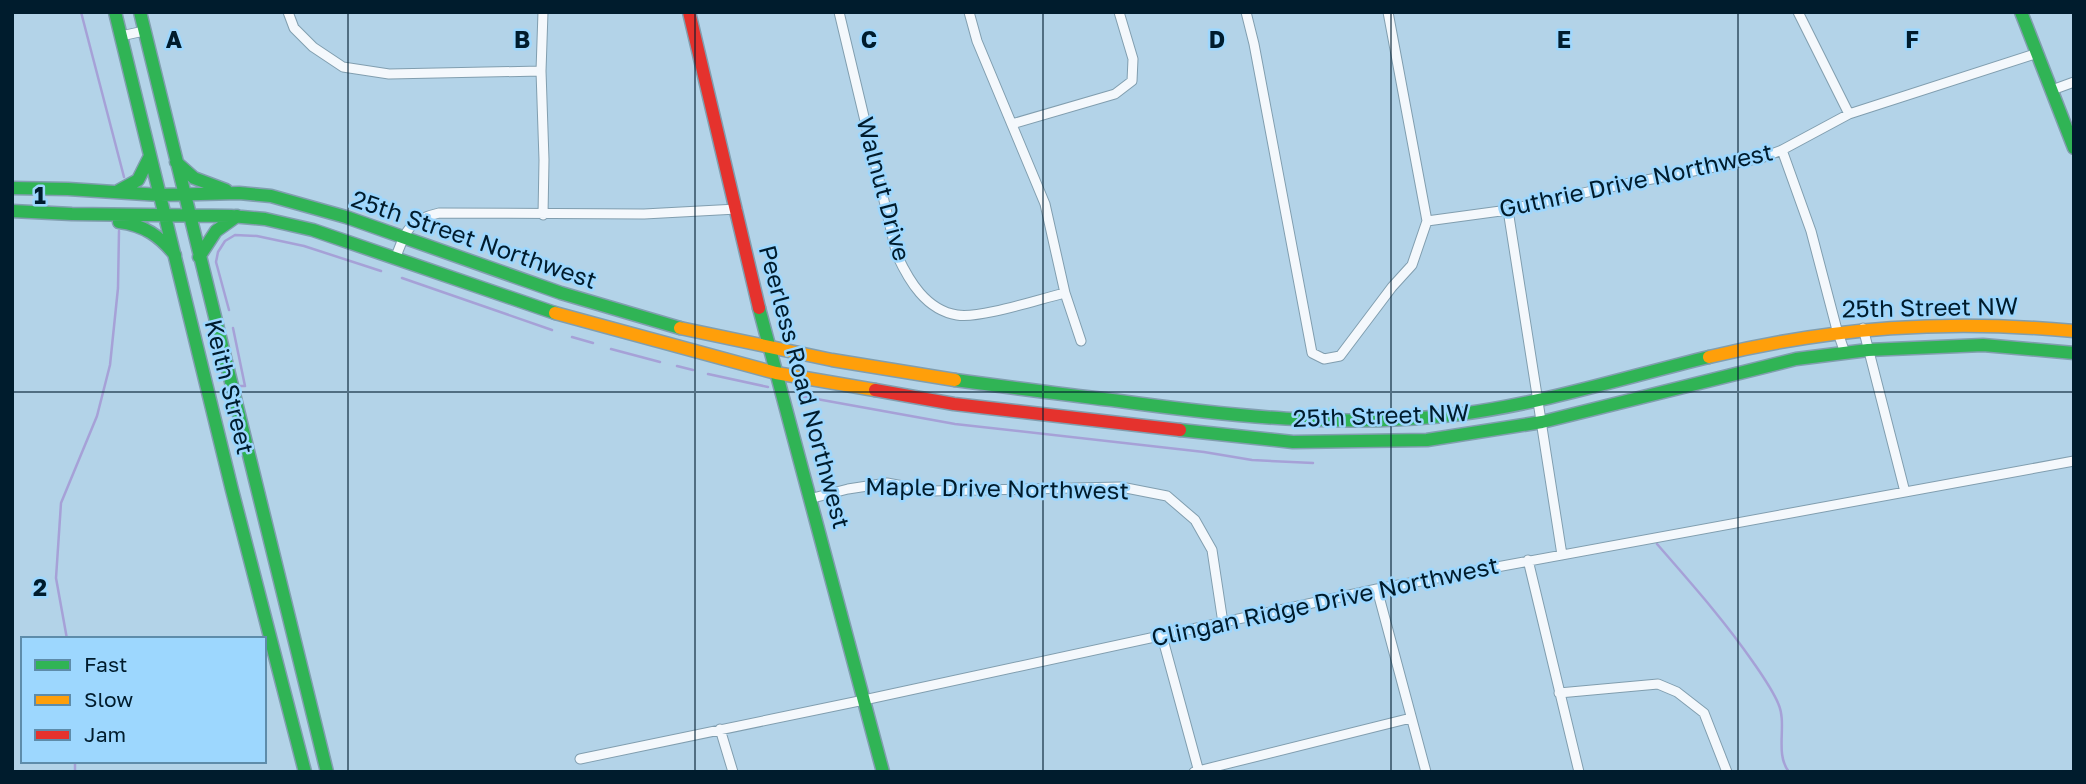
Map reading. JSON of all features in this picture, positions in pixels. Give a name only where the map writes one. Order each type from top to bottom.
[{"type":"main road","name":"Keith Street","points":[[115,12],[305,772]]},
{"type":"main road","name":"Keith Street","points":[[140,12],[325,770]]},
{"type":"main road","name":"Peerless Road Northwest","points":[[690,12],[769,348],[883,772]]},
{"type":"main road","points":[[2021,12],[2074,148]]},
{"type":"main road","points":[[117,192],[138,180],[150,156]]},
{"type":"main road","points":[[176,162],[187,175],[234,194]]},
{"type":"main road","name":"25th Street Northwest","points":[[12,188],[160,195],[234,194],[286,199],[606,307],[796,354],[917,373]]},
{"type":"main road","name":"25th Street Northwest","points":[[12,211],[237,216],[265,219],[313,230],[568,318],[776,373]]},
{"type":"main road","points":[[72,214],[137,224],[158,235],[175,255]]},
{"type":"main road","points":[[199,257],[216,231],[237,216]]},
{"type":"main road","name":"25th Street NW","points":[[917,373],[1009,388],[1234,416],[1313,421],[1386,421],[1461,414],[1538,401],[1738,350],[1837,330],[1971,324],[2074,331]]},
{"type":"main road","name":"25th Street NW","points":[[776,373],[880,393],[1213,435],[1293,442],[1362,442],[1427,440],[1542,422],[1786,361],[1868,350],[1983,345],[2074,353]]},
{"type":"main road","points":[[270,638],[288,680],[295,706],[302,715],[313,719]]},
{"type":"street","points":[[288,12],[294,27],[313,47],[343,67],[389,74],[541,71]]},
{"type":"street","points":[[543,12],[543,215]]},
{"type":"street","name":"Walnut Drive","points":[[839,12],[897,256],[907,277],[921,295],[935,306],[956,315],[977,315],[1065,293]]},
{"type":"street","points":[[969,12],[977,41],[1045,204],[1065,293],[1081,341]]},
{"type":"street","points":[[1012,124],[1115,94],[1132,80],[1133,59],[1119,12]]},
{"type":"street","points":[[1246,12],[1312,353],[1324,359],[1340,356],[1412,265],[1427,221],[1388,12]]},
{"type":"street","points":[[1798,12],[1849,114]]},
{"type":"street","points":[[121,36],[144,31]]},
{"type":"street","name":"Guthrie Drive Northwest","points":[[1427,221],[1508,210],[1761,158],[1782,150],[1849,114],[2038,53]]},
{"type":"street","points":[[2052,90],[2074,82]]},
{"type":"street","points":[[1782,150],[1811,230],[1845,353]]},
{"type":"street","points":[[395,259],[412,223],[427,215],[439,213],[644,214],[737,209]]},
{"type":"street","points":[[1508,210],[1562,555]]},
{"type":"street","points":[[1863,328],[1905,492]]},
{"type":"street","name":"Clingan Ridge Drive Northwest","points":[[580,759],[1377,589],[2074,461]]},
{"type":"street","name":"Maple Drive Northwest","points":[[809,499],[887,483],[929,491],[1121,487],[1167,496],[1195,520],[1212,550],[1223,622]]},
{"type":"street","points":[[1528,561],[1579,772]]},
{"type":"street","points":[[1377,589],[1426,772]]},
{"type":"street","points":[[1162,636],[1198,771],[1411,718]]},
{"type":"street","points":[[1559,692],[1658,684],[1677,692],[1704,713],[1727,772]]},
{"type":"street","points":[[720,729],[733,772]]},
{"type":"waterway","points":[[81,12],[124,177]]},
{"type":"waterway","points":[[67,637],[56,578],[61,503],[97,416],[110,365],[118,288],[119,231]]},
{"type":"waterway","points":[[229,310],[216,262],[218,252],[225,241],[235,235],[257,236],[304,246],[381,271]]},
{"type":"waterway","points":[[402,278],[552,330]]},
{"type":"waterway","points":[[233,328],[245,386],[240,386]]},
{"type":"waterway","points":[[572,337],[593,343]]},
{"type":"waterway","points":[[611,349],[660,362]]},
{"type":"waterway","points":[[677,366],[693,370]]},
{"type":"waterway","points":[[708,374],[768,387]]},
{"type":"waterway","points":[[800,396],[955,424],[1204,452],[1252,460],[1313,463]]},
{"type":"waterway","points":[[1657,544],[1730,631],[1770,687],[1781,711],[1782,756],[1789,772]]},
{"type":"waterway","points":[[75,763],[75,772]]},
{"type":"traffic: fast","points":[[115,12],[232,490],[305,772]]},
{"type":"traffic: fast","points":[[140,12],[327,772]]},
{"type":"traffic: fast","points":[[2021,12],[2074,148]]},
{"type":"traffic: fast","points":[[118,191],[138,180],[150,156]]},
{"type":"traffic: fast","points":[[176,162],[194,178],[226,190]]},
{"type":"traffic: fast","points":[[12,188],[160,195],[239,193],[271,196],[346,217],[561,293],[680,328]]},
{"type":"traffic: fast","points":[[12,211],[265,219],[313,230],[555,313]]},
{"type":"traffic: fast","points":[[199,257],[216,231],[237,216]]},
{"type":"traffic: fast","points":[[119,222],[151,232],[175,255]]},
{"type":"traffic: fast","points":[[759,308],[883,772]]},
{"type":"traffic: fast","points":[[1180,430],[1293,442],[1427,440],[1542,422],[1796,359],[1868,350],[1983,345],[2074,353]]},
{"type":"traffic: fast","points":[[955,380],[1243,415],[1286,419],[1373,420],[1461,414],[1492,409],[1709,357]]},
{"type":"traffic: slow","points":[[555,313],[776,373],[875,390]]},
{"type":"traffic: slow","points":[[1709,357],[1801,339],[1890,328],[1981,326],[2074,331]]},
{"type":"traffic: slow","points":[[680,328],[832,360],[955,380]]},
{"type":"traffic: jam","points":[[689,12],[759,308]]},
{"type":"traffic: jam","points":[[875,390],[954,404],[1180,430]]}]
